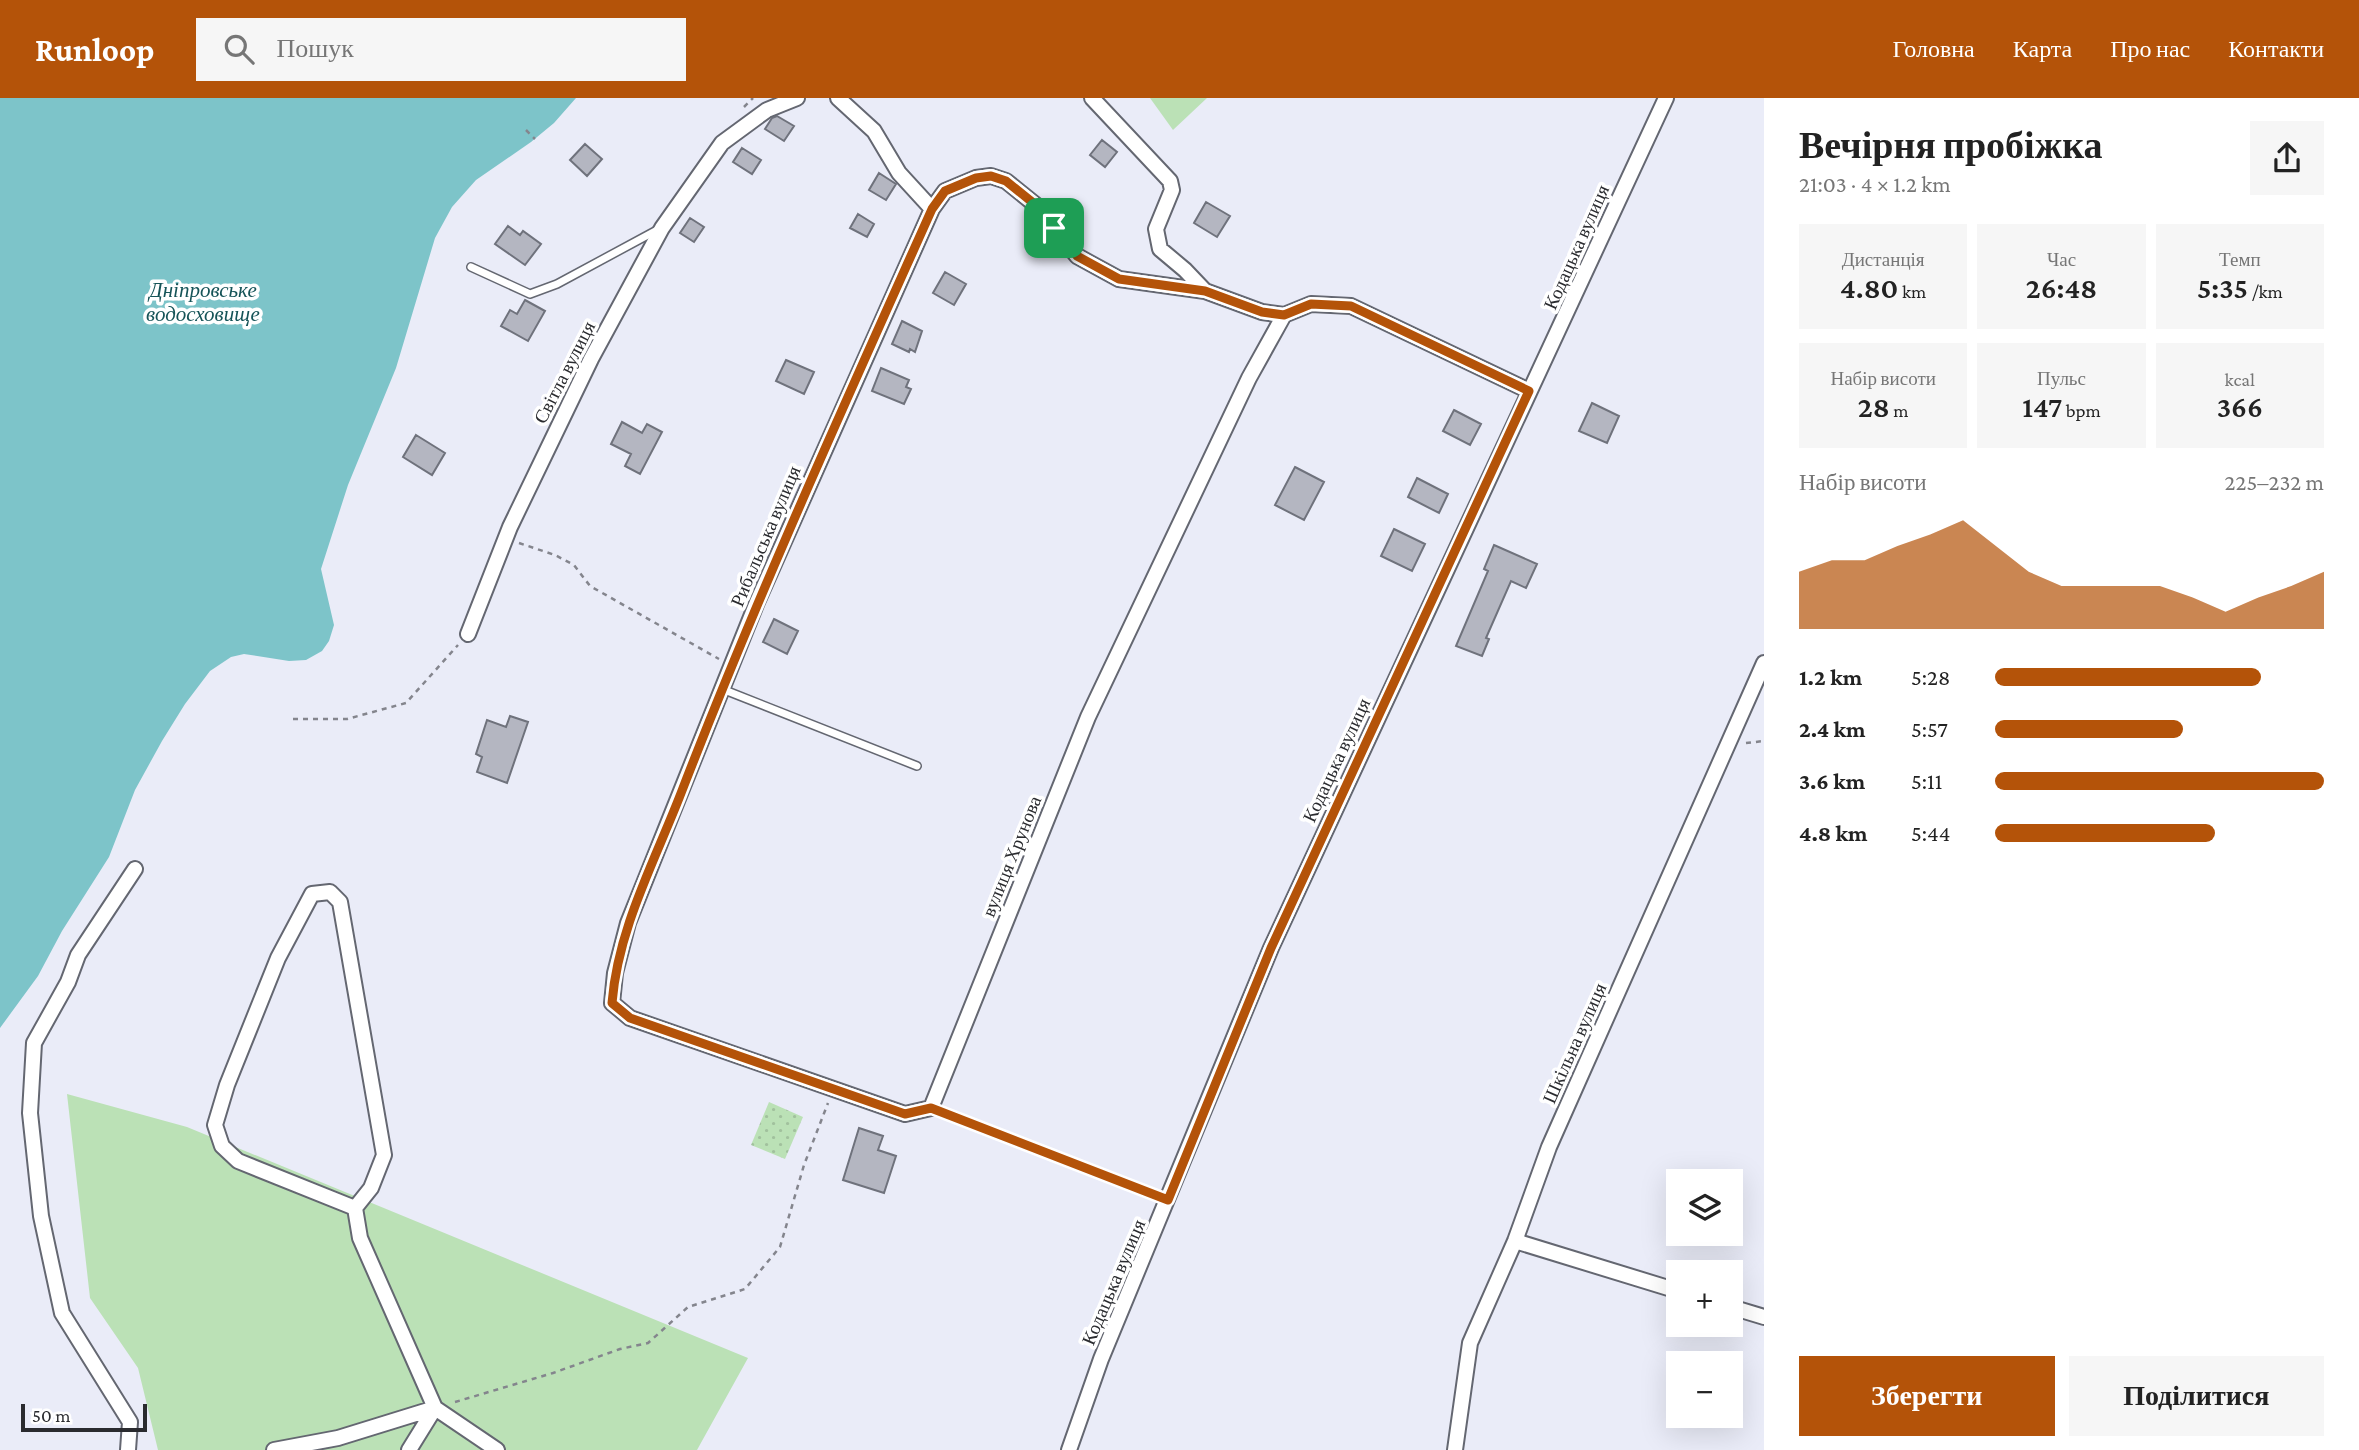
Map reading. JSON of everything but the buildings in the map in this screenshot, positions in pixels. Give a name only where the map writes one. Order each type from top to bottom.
[{"type":"street","name":"Світла вулиця","points":[[468,634],[506,538],[590,359],[662,228],[722,143],[767,110],[797,98]]},
{"type":"street","points":[[838,98],[874,131],[900,173],[932,209]]},
{"type":"street","points":[[1092,98],[1170,181],[1172,190],[1156,229],[1160,249],[1205,291]]},
{"type":"street","name":"Кодацька вулиця","points":[[1069,1450],[1101,1359],[1271,948],[1665,98]]},
{"type":"street","name":"Рибальська вулиця","points":[[834,1088],[630,1018],[612,1003],[615,972],[628,923],[731,666],[932,209],[945,191],[976,178],[991,176],[1006,181],[1037,206],[1077,256],[1119,279],[1205,291],[1262,312],[1284,315]]},
{"type":"street","points":[[1284,315],[1311,304],[1351,306],[1529,391]]},
{"type":"street","name":"вулиця Хрунова","points":[[931,1108],[1088,717],[1249,378],[1284,315]]},
{"type":"street","name":"Шкільна вулиця","points":[[1455,1450],[1470,1343],[1515,1241],[1549,1147],[1764,663]]},
{"type":"street","points":[[128,1450],[130,1422],[62,1312],[41,1216],[30,1113],[34,1043],[68,982],[78,955],[135,869]]},
{"type":"street","points":[[355,1208],[238,1161],[222,1146],[215,1125],[227,1085],[278,958],[313,894],[330,892],[340,902],[384,1155],[371,1188],[355,1208],[360,1238],[435,1408],[497,1450]]},
{"type":"street","points":[[834,1088],[905,1114],[931,1108]]},
{"type":"street","points":[[1515,1241],[1666,1287]]},
{"type":"street","points":[[1743,1311],[1764,1317]]},
{"type":"street","points":[[274,1450],[334,1444],[435,1408]]},
{"type":"street","points":[[409,1450],[435,1408]]},
{"type":"lane","points":[[471,267],[530,294],[556,284],[662,228]]},
{"type":"lane","points":[[722,689],[917,766]]},
{"type":"path","points":[[526,130],[535,139]]},
{"type":"path","points":[[506,538],[555,555],[574,565],[590,586],[731,666]]},
{"type":"path","points":[[293,719],[346,719],[406,703],[468,634]]},
{"type":"path","points":[[435,1408],[554,1373],[620,1349],[648,1343],[688,1307],[745,1289],[780,1247],[804,1165],[834,1088]]},
{"type":"path","points":[[931,1108],[1168,1200]]},
{"type":"green space","points":[[1150,98],[1207,98],[1173,130]]},
{"type":"green space","points":[[67,1094],[187,1127],[748,1358],[697,1450],[158,1450],[138,1368],[90,1298]]},
{"type":"green space","points":[[769,1102],[803,1117],[785,1159],[751,1145]]},
{"type":"water","name":"Дніпровське водосховище","points":[[0,98],[576,98],[554,123],[531,142],[476,180],[452,207],[435,238],[396,368],[348,485],[321,569],[334,625],[329,641],[322,651],[306,660],[289,661],[244,654],[231,657],[210,671],[185,704],[135,790],[109,857],[62,931],[38,976],[0,1028]]},
{"type":"route","points":[[991,176],[1006,181],[1037,206],[1054,228],[1077,256],[1119,279],[1205,291],[1262,312],[1284,315],[1311,304],[1351,306],[1529,391],[1271,948],[1168,1200],[931,1108],[905,1114],[630,1018],[612,1003],[615,972],[628,923],[757,602],[932,209],[945,191],[976,178],[991,176]]}]
